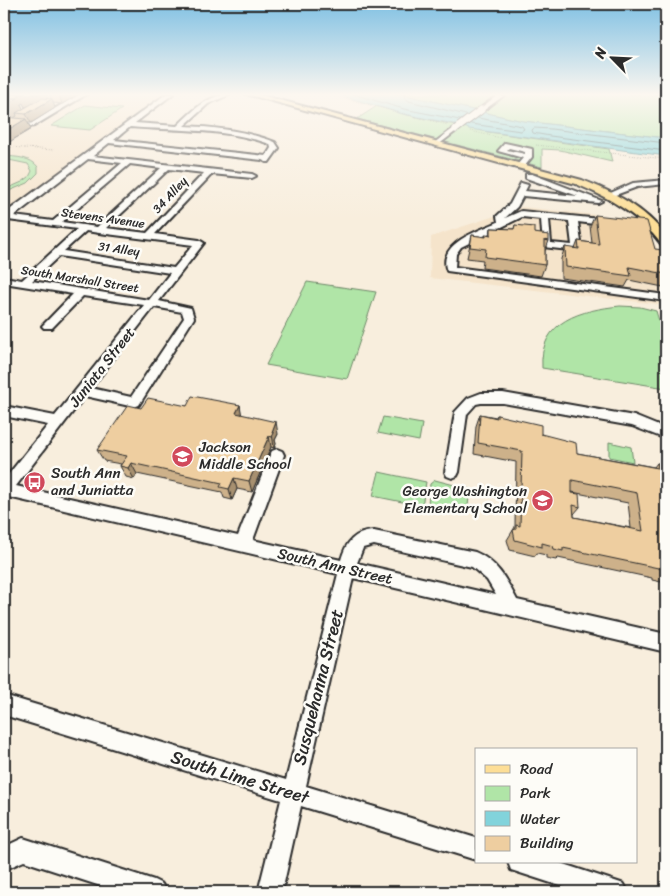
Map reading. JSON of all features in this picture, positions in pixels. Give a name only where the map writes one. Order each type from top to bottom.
[{"type":"main road","points":[[404,136],[521,165],[533,173],[579,182],[610,195],[627,205],[650,223],[666,243]]},
{"type":"street","points":[[5,217],[115,136]]},
{"type":"street","points":[[108,141],[267,159],[275,148],[272,143],[247,136]]},
{"type":"street","points":[[436,144],[445,136]]},
{"type":"street","points":[[86,157],[252,176]]},
{"type":"street","points":[[521,165],[528,158]]},
{"type":"street","points":[[55,224],[128,162]]},
{"type":"street","points":[[98,230],[167,166]]},
{"type":"street","name":"34 Alley","points":[[149,236],[210,171]]},
{"type":"street","points":[[505,222],[501,216],[514,204],[519,193],[533,173],[598,201],[519,193]]},
{"type":"street","points":[[610,195],[636,185],[666,182]]},
{"type":"street","points":[[650,223],[628,225],[521,214],[458,245],[451,254],[450,270],[666,298]]},
{"type":"street","points":[[545,216],[546,245],[577,248],[573,219]]},
{"type":"street","name":"Stevens Avenue","points":[[5,217],[200,243]]},
{"type":"street","points":[[24,283],[84,228]]},
{"type":"street","name":"Juniata Street","points":[[4,490],[200,243]]},
{"type":"street","name":"31 Alley","points":[[56,253],[178,271]]},
{"type":"street","name":"South Marshall Street","points":[[4,280],[185,309],[189,314],[189,318],[134,402],[82,392]]},
{"type":"street","points":[[629,293],[628,284],[652,287]]},
{"type":"street","points":[[48,326],[81,292]]},
{"type":"street","points":[[452,472],[461,412],[472,401],[481,398],[504,398],[634,421],[666,434]]},
{"type":"street","points":[[4,411],[58,422]]},
{"type":"street","points":[[243,545],[277,455]]},
{"type":"street","name":"South Ann Street","points":[[4,490],[666,643]]},
{"type":"street","name":"Susquehanna Street","points":[[270,892],[347,569],[355,543],[368,538],[466,558],[483,565],[494,576],[512,608]]},
{"type":"street","name":"South Lime Street","points":[[4,707],[7,706],[293,792],[475,849]]},
{"type":"street","points":[[4,859],[23,848],[154,892]]},
{"type":"street","points":[[525,864],[616,892]]},
{"type":"path","points":[[493,136],[506,139]]},
{"type":"path","points":[[534,144],[666,159]]},
{"type":"path","points":[[9,147],[54,150]]},
{"type":"shaded area","points":[[4,136],[114,136],[6,217],[4,217]]},
{"type":"shaded area","points":[[522,207],[635,219],[651,238],[658,250],[666,276],[666,305],[430,278],[431,237]]},
{"type":"green space","points":[[422,136],[515,136],[609,149],[612,162],[560,150],[542,149],[542,167]]},
{"type":"green space","points":[[648,136],[666,136],[666,138]]},
{"type":"green space","points":[[4,156],[31,161],[38,167],[38,173],[28,183],[4,193],[4,190],[29,177],[32,171],[28,164],[4,159]]},
{"type":"green space","points":[[307,282],[376,292],[347,379],[266,365]]},
{"type":"green space","points":[[620,306],[640,307],[656,311],[666,344],[666,388],[542,368],[543,352],[555,328],[578,315]]},
{"type":"green space","points":[[383,417],[422,424],[419,441],[378,433]]},
{"type":"green space","points":[[609,442],[631,447],[633,462],[609,457]]},
{"type":"green space","points":[[379,472],[426,482],[422,506],[373,496]]},
{"type":"green space","points":[[435,480],[470,489],[467,514],[429,507],[430,484]]},
{"type":"water","points":[[519,136],[648,136],[666,138],[666,156]]},
{"type":"building","points":[[595,215],[647,221],[655,249],[663,250],[666,261],[666,274],[629,267],[631,276],[566,267],[565,247],[579,249],[578,241],[599,244]]},
{"type":"building","points":[[515,225],[534,227],[534,233],[549,235],[549,241],[545,240],[545,265],[485,257],[486,249],[470,247],[472,235],[486,237],[486,234],[491,235],[491,228],[514,229]]},
{"type":"building","points":[[192,396],[240,405],[236,413],[276,422],[272,433],[274,433],[272,437],[269,436],[249,481],[234,478],[229,489],[220,487],[222,483],[131,463],[128,468],[120,466],[127,456],[97,450],[128,405],[141,408],[148,398],[187,406]]},
{"type":"building","points":[[480,414],[497,418],[497,415],[541,425],[541,434],[576,443],[577,453],[658,468],[657,463],[666,465],[666,572],[663,569],[563,548],[563,551],[554,549],[553,546],[542,543],[542,547],[515,540],[513,530],[516,529],[516,525],[520,526],[522,451],[478,443]],"holes":[[[572,480],[637,493],[643,531],[574,517],[573,505],[580,507],[579,494],[572,493]]]},
{"type":"place","name":"Jackson Middle School","points":[[183,456]]},
{"type":"place","name":"South Ann and Juniatta","points":[[35,482]]},
{"type":"place","name":"George Washington Elementary School","points":[[543,500]]}]
